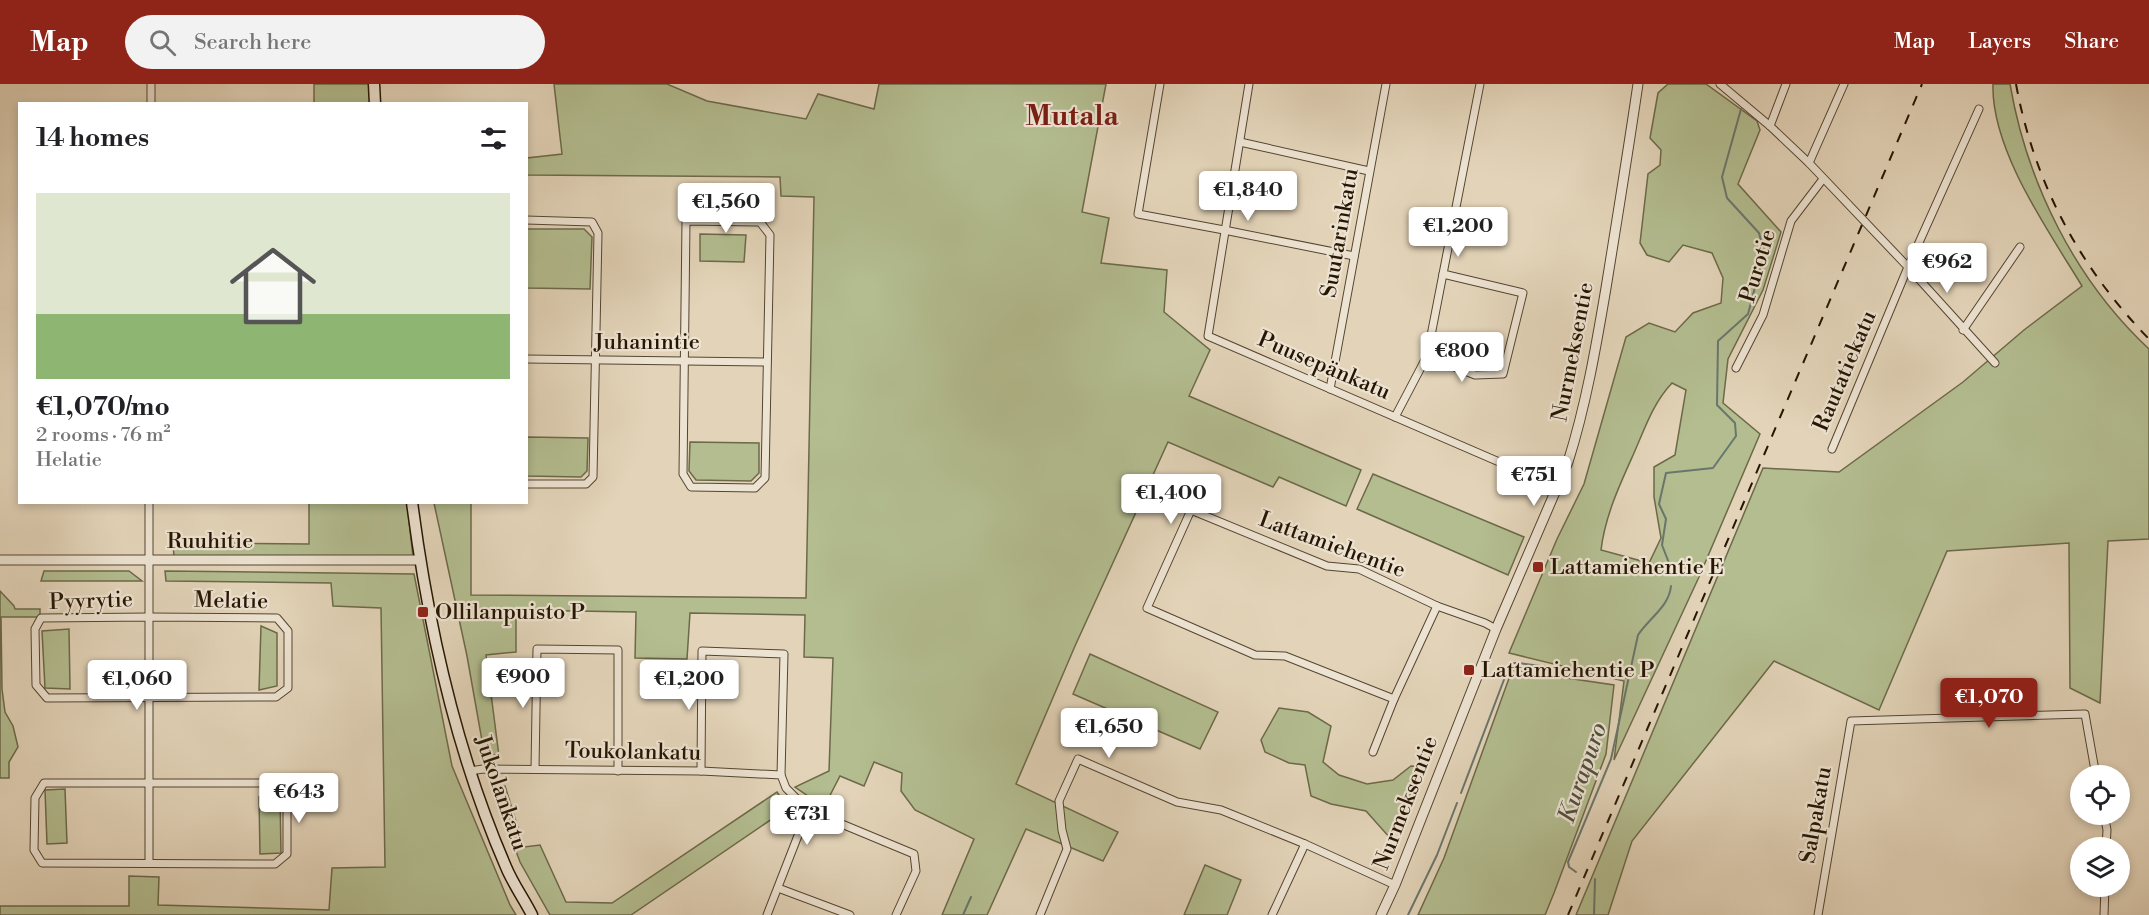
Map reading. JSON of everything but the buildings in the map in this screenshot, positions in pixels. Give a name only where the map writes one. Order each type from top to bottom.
[{"type":"main road","points":[[374,84],[375,102]]},
{"type":"main road","name":"Jukolankatu","points":[[412,504],[420,560],[437,645],[470,771],[507,868],[532,915]]},
{"type":"street","points":[[151,84],[151,102]]},
{"type":"street","points":[[1160,84],[1138,214],[1353,256]]},
{"type":"street","points":[[1224,230],[1249,84]]},
{"type":"street","name":"Suutarinkatu","points":[[1330,389],[1386,84]]},
{"type":"street","points":[[1395,417],[1427,356],[1480,84]]},
{"type":"street","name":"Nurmeksentie","points":[[1381,915],[1576,436],[1588,391],[1638,84]]},
{"type":"street","points":[[1720,84],[1809,163],[1995,363]]},
{"type":"street","points":[[1770,126],[1786,84]]},
{"type":"street","points":[[1809,163],[1844,84]]},
{"type":"street","name":"Rautatiekatu","points":[[1832,449],[1908,267],[1978,109]]},
{"type":"street","points":[[1239,142],[1370,171]]},
{"type":"street","name":"Purotie","points":[[1736,368],[1763,315],[1791,221],[1823,179]]},
{"type":"street","points":[[528,220],[592,222],[598,233],[593,477],[586,484],[528,484]]},
{"type":"street","points":[[686,221],[760,222],[770,235],[767,362],[765,478],[755,488],[691,487],[682,474],[686,221]]},
{"type":"street","name":"Puusepänkatu","points":[[1224,230],[1208,336],[1557,487]]},
{"type":"street","points":[[1963,330],[2020,247]]},
{"type":"street","points":[[1427,356],[1475,375],[1503,374],[1523,293],[1443,274]]},
{"type":"street","name":"Juhanintie","points":[[528,359],[767,362]]},
{"type":"street","points":[[149,504],[149,863]]},
{"type":"street","name":"Lattamiehentie","points":[[1394,699],[1285,656],[1255,655],[1147,608],[1191,510],[1327,566],[1359,569],[1437,606],[1496,629]]},
{"type":"street","name":"Ruuhitie","points":[[0,560],[420,560]]},
{"type":"street","points":[[1373,752],[1394,699],[1437,606]]},
{"type":"street","name":"Pyyrytie","points":[[149,617],[41,618],[35,629],[35,640],[36,685],[47,698],[149,696]]},
{"type":"street","name":"Melatie","points":[[149,617],[277,618],[288,631],[288,688],[276,697],[149,696]]},
{"type":"street","points":[[535,769],[537,649],[618,650],[618,771]]},
{"type":"street","points":[[701,771],[702,651],[784,654],[782,775],[786,788],[808,810],[914,854],[916,871],[896,915]]},
{"type":"street","name":"Salpakatu","points":[[1818,915],[1851,721],[2085,714],[2094,765]]},
{"type":"street","points":[[1040,915],[1067,849],[1062,830],[1059,801],[1078,759],[1176,802],[1221,810],[1305,844],[1395,885]]},
{"type":"street","name":"Toukolankatu","points":[[470,771],[483,769],[701,771],[782,775]]},
{"type":"street","points":[[44,783],[274,783],[287,794],[287,854],[275,864],[149,863],[42,863],[34,850],[35,798],[44,783]]},
{"type":"street","points":[[767,915],[808,810]]},
{"type":"street","points":[[1272,915],[1305,844]]},
{"type":"street","points":[[778,888],[850,915]]},
{"type":"street","points":[[2104,915],[2105,897]]},
{"type":"green space","points":[[314,84],[370,84],[372,102],[314,102]]},
{"type":"green space","points":[[554,84],[667,84],[707,101],[806,119],[818,94],[874,109],[879,84],[1106,84],[1082,212],[1109,218],[1101,263],[1167,270],[1164,312],[1210,350],[1189,396],[1361,470],[1346,506],[1279,477],[1273,487],[1168,442],[1075,646],[1016,784],[1118,832],[1103,861],[1026,829],[987,915],[942,915],[974,839],[915,810],[901,791],[902,773],[874,762],[864,786],[840,776],[824,807],[795,787],[829,771],[833,658],[804,657],[805,615],[690,613],[687,659],[635,658],[636,612],[516,610],[516,652],[486,655],[499,756],[484,752],[467,656],[434,504],[471,504],[471,595],[806,598],[814,197],[781,196],[780,177],[528,175],[528,158],[562,154]]},
{"type":"green space","points":[[1668,84],[1706,84],[1757,121],[1760,130],[1738,184],[1781,232],[1763,290],[1728,359],[1723,403],[1760,434],[1699,577],[1614,760],[1624,681],[1509,653],[1557,539],[1584,484],[1626,337],[1649,323],[1675,332],[1693,313],[1721,303],[1723,278],[1712,253],[1683,245],[1669,262],[1647,255],[1640,243],[1648,174],[1660,165],[1661,150],[1650,138],[1658,93]],"holes":[[[1672,383],[1686,390],[1675,455],[1654,467],[1654,497],[1661,538],[1649,563],[1601,550],[1614,500],[1655,407]]]},
{"type":"green space","points":[[1993,84],[2010,84],[2028,157],[2058,228],[2077,261],[2122,322],[2149,349],[2149,539],[2108,541],[2100,703],[2070,688],[2069,543],[1947,551],[1879,710],[1774,661],[1632,841],[1608,915],[1576,915],[1763,468],[1839,472],[1963,382],[2024,330],[2082,286],[2038,215],[2011,162],[2001,136],[1995,109]]},
{"type":"green space","points":[[528,229],[584,229],[592,237],[590,289],[528,288]]},
{"type":"green space","points":[[700,234],[746,235],[744,262],[700,261]]},
{"type":"green space","points":[[528,437],[588,438],[587,471],[581,477],[528,476]]},
{"type":"green space","points":[[690,442],[759,443],[759,473],[751,481],[696,480],[689,471]]},
{"type":"green space","points":[[1373,474],[1524,537],[1508,575],[1357,509]]},
{"type":"green space","points":[[309,504],[407,504],[413,557],[174,557],[173,543],[309,544]]},
{"type":"green space","points":[[44,571],[129,571],[142,581],[41,581]]},
{"type":"green space","points":[[165,571],[414,574],[452,766],[516,915],[0,915],[0,906],[129,906],[129,876],[159,877],[158,905],[329,910],[332,868],[385,867],[381,608],[333,606],[331,583],[166,581]]},
{"type":"green space","points":[[0,591],[15,609],[40,609],[40,617],[1,617],[2,689],[5,712],[13,726],[18,747],[9,762],[9,778],[0,778]]},
{"type":"green space","points":[[261,626],[277,633],[277,686],[259,690]]},
{"type":"green space","points":[[69,629],[70,689],[45,688],[42,631]]},
{"type":"green space","points":[[1090,654],[1218,712],[1200,749],[1073,694]]},
{"type":"green space","points":[[1512,670],[1614,685],[1606,754],[1554,893],[1545,915],[1418,915],[1444,858]]},
{"type":"green space","points":[[1279,708],[1308,712],[1331,726],[1323,762],[1339,775],[1367,784],[1393,780],[1411,766],[1423,767],[1390,838],[1366,811],[1331,804],[1311,796],[1305,765],[1289,763],[1265,752],[1261,740]]},
{"type":"green space","points":[[505,786],[524,847],[540,845],[566,902],[612,903],[777,792],[788,808],[631,915],[550,915],[520,862],[493,788]]},
{"type":"green space","points":[[65,789],[67,843],[47,844],[45,790]]},
{"type":"green space","points":[[259,797],[280,797],[281,853],[260,854]]},
{"type":"green space","points":[[1205,865],[1241,880],[1227,915],[1184,915]]},
{"type":"waterway","points":[[1671,575],[1662,545],[1666,519],[1659,504],[1666,473],[1713,468],[1736,436],[1735,423],[1717,405],[1718,341],[1748,314],[1764,253],[1759,233],[1727,198],[1722,177],[1741,109]]},
{"type":"waterway","name":"Kurapuro","points":[[1576,872],[1569,867],[1568,862],[1611,759],[1638,635],[1663,606],[1671,586]]},
{"type":"waterway","points":[[1509,667],[1513,663],[1518,663],[1628,678]]},
{"type":"waterway","points":[[1461,793],[1505,677]]},
{"type":"waterway","points":[[1408,915],[1437,855],[1457,803]]},
{"type":"waterway","points":[[1594,915],[1595,879]]},
{"type":"waterway","points":[[963,915],[971,897]]},
{"type":"railway","points":[[1568,915],[1922,84]]},
{"type":"railway","points":[[2016,84],[2035,155],[2063,221],[2101,283],[2149,339]]},
{"type":"place","name":"Lattamiehentie E","points":[[1538,567]]},
{"type":"place","name":"Ollilanpuisto P","points":[[423,612]]},
{"type":"place","name":"Lattamiehentie P","points":[[1469,670]]},
{"type":"district","name":"Mutala","points":[[1072,116]]}]
